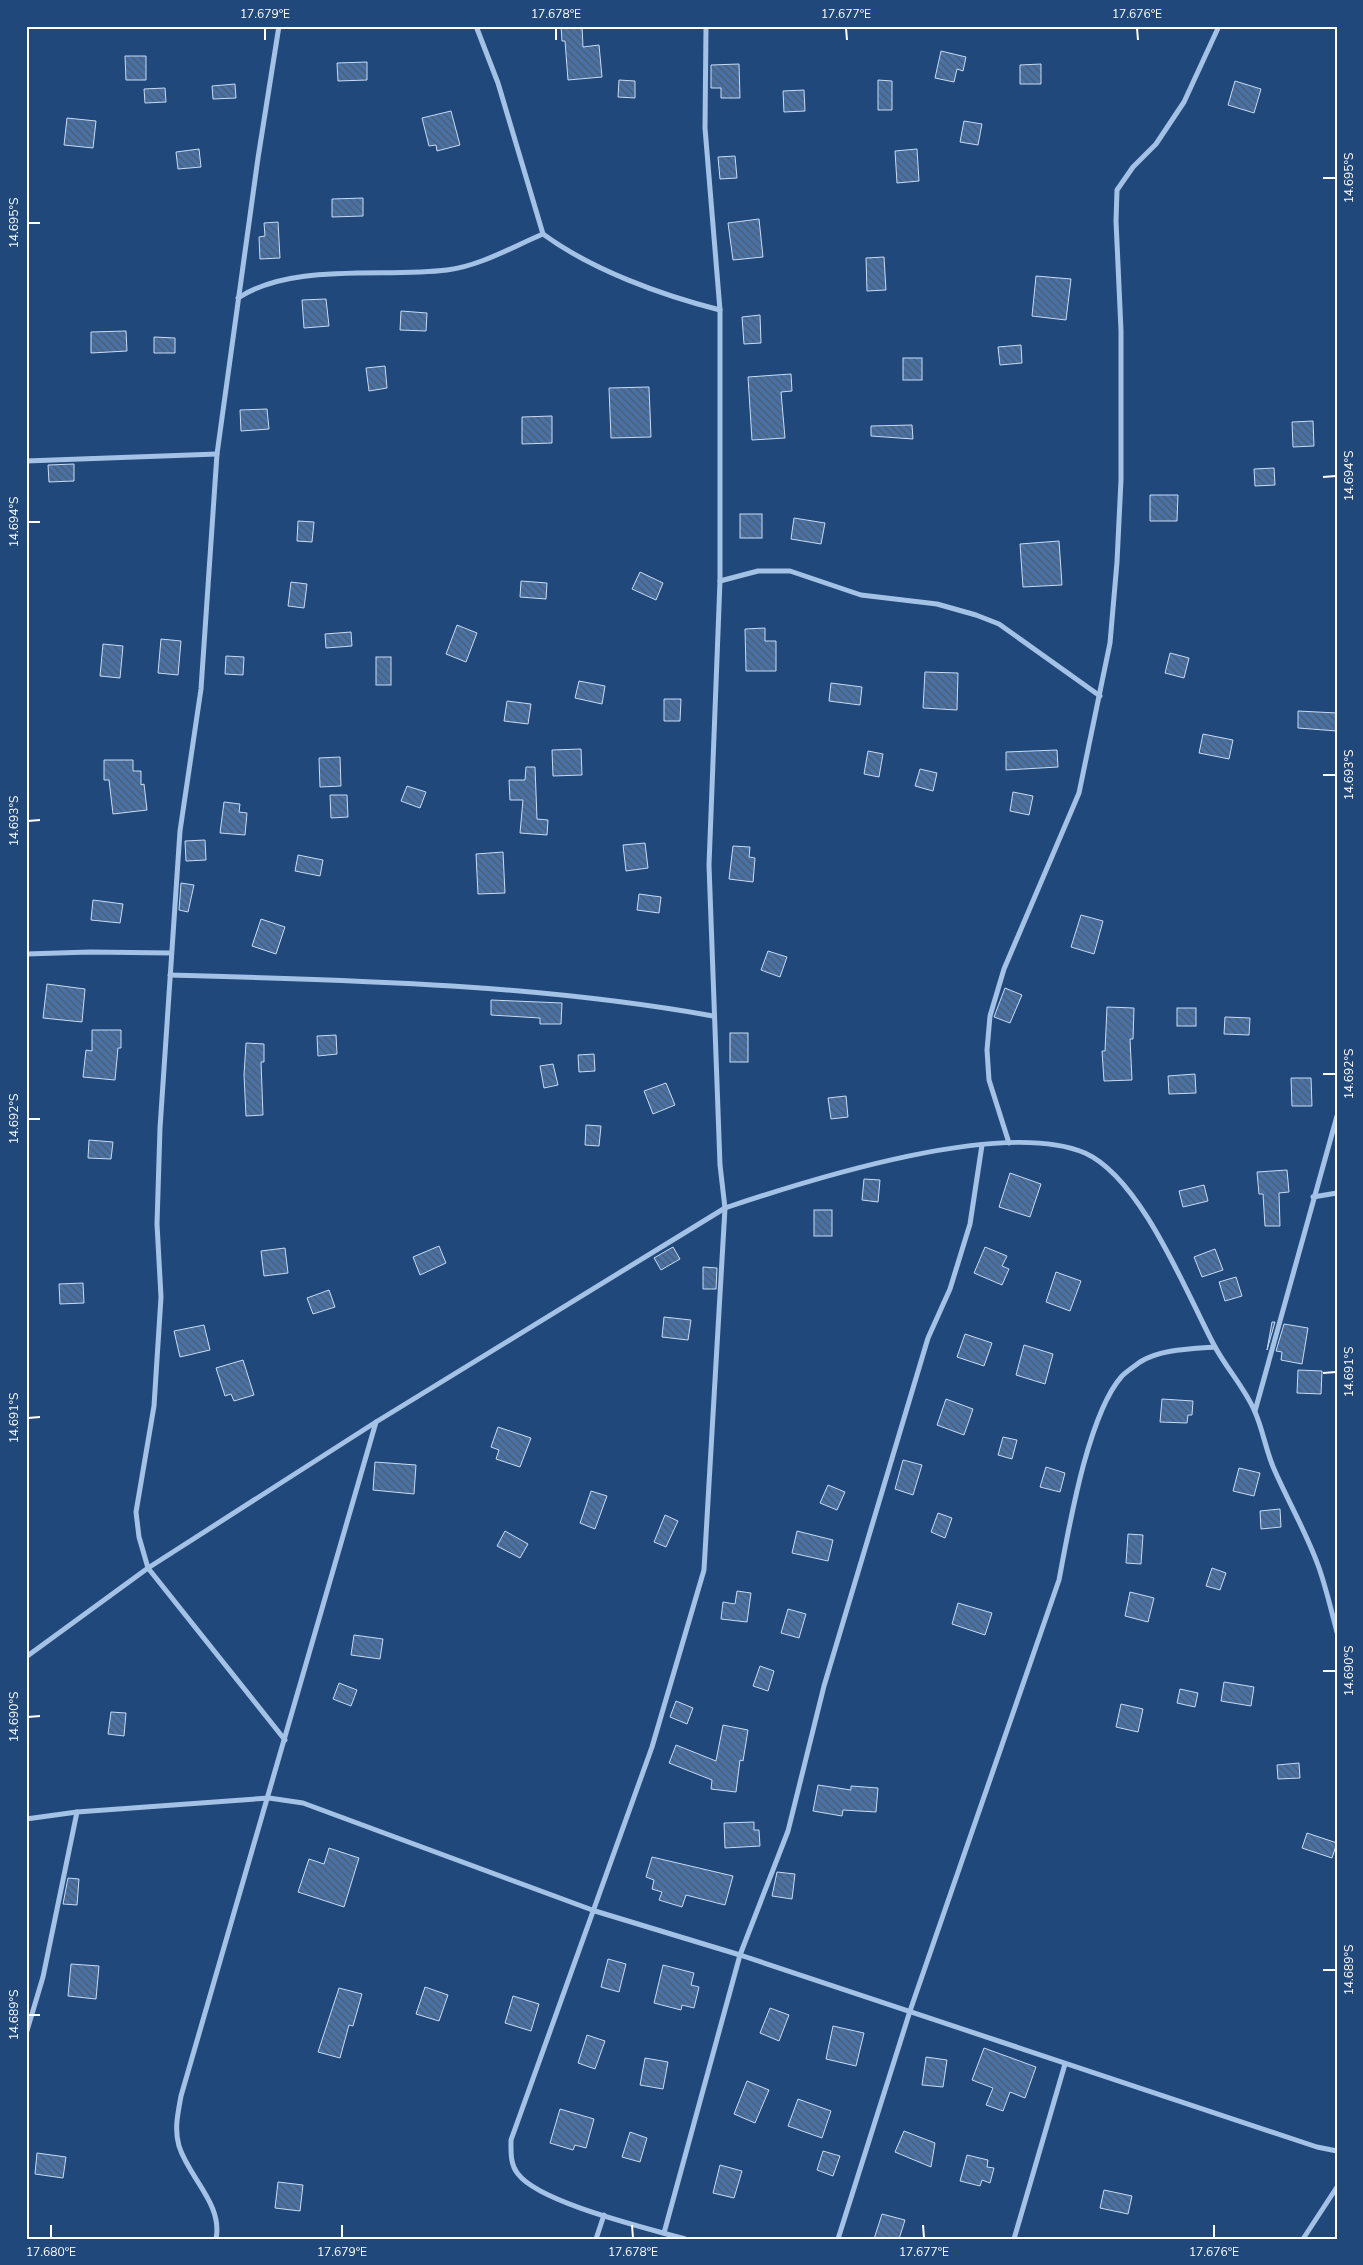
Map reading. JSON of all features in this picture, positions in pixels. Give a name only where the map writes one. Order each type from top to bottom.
[{"type":"street","points":[[279,26],[238,298],[217,454],[201,689],[180,832],[160,1138],[157,1224],[161,1297],[160,1317],[154,1406],[136,1512],[139,1537],[148,1568],[285,1740]]},
{"type":"street","points":[[476,26],[498,83],[542,234],[562,248],[604,268],[681,300],[720,310]]},
{"type":"street","points":[[685,2239],[568,2204],[531,2187],[513,2166],[511,2153],[512,2140],[652,1747],[704,1570],[725,1208],[720,1165],[709,865],[720,581],[720,310],[704,128],[706,26]]},
{"type":"street","points":[[1009,1143],[989,1080],[987,1050],[990,1016],[1004,969],[1079,793],[1110,643],[1117,562],[1121,480],[1121,330],[1116,221],[1118,190],[1133,167],[1156,144],[1184,102],[1218,26]]},
{"type":"street","points":[[238,298],[254,288],[300,277],[448,270],[476,263],[542,234]]},
{"type":"street","points":[[26,461],[217,454]]},
{"type":"street","points":[[720,581],[758,570],[790,571],[861,595],[938,604],[976,615],[999,624],[1100,696]]},
{"type":"street","points":[[26,954],[90,952],[171,953]]},
{"type":"street","points":[[170,974],[443,984],[663,1007],[714,1016]]},
{"type":"street","points":[[1255,1411],[1337,1116]]},
{"type":"street","points":[[26,1657],[148,1568],[376,1422],[725,1208],[788,1186],[892,1160],[982,1145],[1009,1143],[1055,1145],[1085,1153],[1107,1167],[1122,1183],[1149,1222],[1215,1348],[1255,1411],[1273,1466],[1319,1566],[1337,1632]]},
{"type":"street","points":[[664,2233],[740,1955],[788,1831],[824,1686],[928,1338],[950,1289],[970,1224],[982,1145]]},
{"type":"street","points":[[1313,1197],[1337,1194]]},
{"type":"street","points":[[838,2239],[910,2011],[1059,1580],[1073,1511],[1106,1399],[1122,1375],[1142,1361],[1184,1350],[1215,1348]]},
{"type":"street","points":[[216,2239],[218,2229],[216,2214],[179,2146],[176,2124],[181,2096],[269,1798],[376,1422]]},
{"type":"street","points":[[26,1819],[77,1812],[269,1798],[303,1803],[595,1911],[740,1955],[1308,2144],[1337,2151]]},
{"type":"street","points":[[26,2034],[43,1977],[77,1812]]},
{"type":"street","points":[[1014,2239],[1065,2064]]},
{"type":"street","points":[[1303,2239],[1337,2187]]},
{"type":"street","points":[[596,2239],[604,2215]]},
{"type":"building","points":[[561,26],[582,26],[583,47],[599,45],[602,77],[568,80],[565,41],[562,41]]},
{"type":"building","points":[[941,51],[966,57],[963,71],[957,69],[954,82],[935,78]]},
{"type":"building","points":[[125,56],[146,56],[146,80],[126,80]]},
{"type":"building","points":[[367,62],[367,80],[338,81],[337,63]]},
{"type":"building","points":[[739,64],[740,98],[721,98],[721,88],[711,88],[711,65]]},
{"type":"building","points":[[1041,64],[1041,84],[1020,84],[1020,65]]},
{"type":"building","points":[[619,80],[635,81],[635,98],[618,97]]},
{"type":"building","points":[[878,80],[892,81],[892,110],[878,110]]},
{"type":"building","points":[[1235,81],[1261,89],[1254,113],[1228,105]]},
{"type":"building","points":[[235,84],[236,98],[213,99],[212,86]]},
{"type":"building","points":[[165,88],[166,102],[145,103],[144,89]]},
{"type":"building","points":[[804,90],[805,111],[784,112],[783,91]]},
{"type":"building","points":[[451,111],[460,145],[437,151],[436,145],[429,146],[422,118]]},
{"type":"building","points":[[67,118],[96,121],[93,148],[64,145]]},
{"type":"building","points":[[964,121],[982,124],[978,145],[960,142]]},
{"type":"building","points":[[199,149],[201,167],[178,169],[176,152]]},
{"type":"building","points":[[917,149],[919,181],[897,183],[895,151]]},
{"type":"building","points":[[735,156],[737,178],[720,179],[718,157]]},
{"type":"building","points":[[363,198],[363,216],[332,217],[332,199]]},
{"type":"building","points":[[759,219],[763,257],[733,260],[728,223]]},
{"type":"building","points":[[278,222],[280,258],[260,259],[259,237],[265,236],[264,223]]},
{"type":"building","points":[[884,257],[886,290],[867,291],[866,258]]},
{"type":"building","points":[[1036,276],[1071,279],[1066,320],[1032,316]]},
{"type":"building","points":[[326,299],[329,326],[304,328],[302,300]]},
{"type":"building","points":[[401,311],[427,313],[426,331],[400,330]]},
{"type":"building","points":[[760,315],[761,343],[744,344],[742,317]]},
{"type":"building","points":[[126,331],[127,351],[91,353],[91,332]]},
{"type":"building","points":[[154,337],[175,338],[175,353],[154,353]]},
{"type":"building","points":[[1021,345],[1022,363],[1000,365],[998,347]]},
{"type":"building","points":[[903,358],[922,358],[922,380],[903,380]]},
{"type":"building","points":[[385,366],[387,388],[369,391],[366,368]]},
{"type":"building","points":[[791,374],[792,391],[781,392],[785,438],[752,440],[748,377]]},
{"type":"building","points":[[649,387],[651,437],[611,438],[609,388]]},
{"type":"building","points":[[267,409],[269,429],[241,431],[240,410]]},
{"type":"building","points":[[552,416],[552,443],[522,444],[522,417]]},
{"type":"building","points":[[1313,421],[1314,446],[1293,447],[1292,422]]},
{"type":"building","points":[[912,425],[913,439],[871,436],[871,426]]},
{"type":"building","points":[[74,464],[74,481],[49,482],[48,465]]},
{"type":"building","points":[[1274,468],[1275,485],[1255,486],[1254,469]]},
{"type":"building","points":[[1150,495],[1178,495],[1177,521],[1150,521]]},
{"type":"building","points":[[740,514],[762,514],[762,538],[740,538]]},
{"type":"building","points":[[794,518],[825,523],[821,544],[791,539]]},
{"type":"building","points":[[298,521],[314,522],[312,542],[297,541]]},
{"type":"building","points":[[1059,541],[1062,585],[1023,587],[1020,544]]},
{"type":"building","points":[[640,572],[663,583],[656,600],[632,589]]},
{"type":"building","points":[[521,581],[547,583],[546,599],[520,597]]},
{"type":"building","points":[[291,582],[307,584],[304,608],[288,606]]},
{"type":"building","points":[[457,625],[477,633],[466,662],[446,654]]},
{"type":"building","points":[[765,628],[765,641],[776,641],[776,671],[746,671],[745,629]]},
{"type":"building","points":[[351,632],[352,646],[326,648],[325,634]]},
{"type":"building","points":[[161,639],[181,641],[178,675],[158,673]]},
{"type":"building","points":[[103,644],[123,646],[120,678],[100,676]]},
{"type":"building","points":[[1170,653],[1189,658],[1184,678],[1165,673]]},
{"type":"building","points":[[226,656],[244,657],[243,675],[225,674]]},
{"type":"building","points":[[376,657],[391,657],[391,685],[376,685]]},
{"type":"building","points":[[925,672],[958,673],[957,710],[923,708]]},
{"type":"building","points":[[579,681],[605,686],[602,704],[575,698]]},
{"type":"building","points":[[831,683],[862,687],[860,705],[829,701]]},
{"type":"building","points":[[664,699],[681,699],[680,721],[664,721]]},
{"type":"building","points":[[507,701],[531,704],[528,724],[504,721]]},
{"type":"building","points":[[1298,711],[1337,713],[1337,731],[1298,728]]},
{"type":"building","points":[[1203,734],[1233,740],[1229,759],[1199,753]]},
{"type":"building","points":[[581,749],[582,775],[553,776],[552,750]]},
{"type":"building","points":[[1057,750],[1058,767],[1006,770],[1006,752]]},
{"type":"building","points":[[868,751],[883,754],[879,777],[864,774]]},
{"type":"building","points":[[340,757],[341,786],[320,787],[319,758]]},
{"type":"building","points":[[104,760],[133,760],[133,771],[141,771],[141,785],[144,784],[147,810],[113,814],[109,780],[104,780]]},
{"type":"building","points":[[526,767],[535,767],[537,819],[548,820],[547,835],[520,833],[523,800],[510,800],[509,780],[525,780]]},
{"type":"building","points":[[920,769],[937,773],[933,791],[915,786]]},
{"type":"building","points":[[407,786],[426,792],[420,808],[401,801]]},
{"type":"building","points":[[1013,792],[1033,796],[1029,815],[1010,811]]},
{"type":"building","points":[[330,795],[347,795],[348,817],[331,818]]},
{"type":"building","points":[[224,802],[240,804],[239,812],[247,813],[245,835],[220,833]]},
{"type":"building","points":[[205,840],[206,860],[186,861],[185,841]]},
{"type":"building","points":[[645,843],[648,868],[626,871],[623,845]]},
{"type":"building","points":[[733,846],[750,847],[749,857],[755,858],[753,882],[729,879]]},
{"type":"building","points":[[503,852],[505,893],[478,894],[476,854]]},
{"type":"building","points":[[298,855],[323,860],[320,876],[295,871]]},
{"type":"building","points":[[181,883],[194,885],[188,912],[179,910]]},
{"type":"building","points":[[639,894],[661,897],[659,913],[637,910]]},
{"type":"building","points":[[93,900],[123,904],[120,923],[91,920]]},
{"type":"building","points":[[1081,915],[1103,921],[1094,954],[1071,947]]},
{"type":"building","points":[[261,919],[285,927],[276,954],[252,946]]},
{"type":"building","points":[[768,951],[787,957],[780,977],[761,970]]},
{"type":"building","points":[[47,984],[85,989],[82,1022],[43,1018]]},
{"type":"building","points":[[1005,988],[1022,995],[1010,1023],[994,1017]]},
{"type":"building","points":[[491,1000],[562,1003],[561,1024],[540,1024],[540,1018],[491,1015]]},
{"type":"building","points":[[1107,1007],[1134,1008],[1133,1039],[1130,1039],[1132,1080],[1104,1081],[1102,1051],[1105,1051]]},
{"type":"building","points":[[1177,1008],[1196,1008],[1196,1026],[1177,1026]]},
{"type":"building","points":[[1225,1017],[1250,1018],[1249,1035],[1224,1034]]},
{"type":"building","points":[[92,1030],[121,1030],[121,1048],[118,1048],[115,1080],[83,1077],[86,1050],[92,1051]]},
{"type":"building","points":[[730,1033],[748,1033],[748,1062],[730,1062]]},
{"type":"building","points":[[336,1035],[337,1054],[318,1056],[317,1036]]},
{"type":"building","points":[[246,1043],[264,1044],[264,1062],[261,1062],[263,1115],[246,1116],[244,1075]]},
{"type":"building","points":[[594,1054],[595,1071],[579,1072],[578,1055]]},
{"type":"building","points":[[553,1064],[558,1085],[544,1088],[540,1066]]},
{"type":"building","points":[[1195,1074],[1196,1093],[1169,1094],[1168,1076]]},
{"type":"building","points":[[1291,1078],[1311,1078],[1312,1106],[1292,1106]]},
{"type":"building","points":[[666,1083],[675,1105],[653,1114],[644,1091]]},
{"type":"building","points":[[846,1096],[848,1117],[831,1119],[828,1098]]},
{"type":"building","points":[[586,1125],[601,1126],[599,1146],[585,1145]]},
{"type":"building","points":[[89,1140],[113,1142],[111,1159],[88,1158]]},
{"type":"building","points":[[1287,1170],[1289,1192],[1279,1193],[1280,1226],[1265,1226],[1263,1194],[1259,1194],[1257,1172]]},
{"type":"building","points":[[1010,1173],[1041,1184],[1030,1217],[999,1207]]},
{"type":"building","points":[[864,1179],[880,1180],[878,1202],[862,1200]]},
{"type":"building","points":[[1204,1185],[1208,1201],[1183,1207],[1179,1191]]},
{"type":"building","points":[[814,1210],[832,1210],[832,1236],[814,1236]]},
{"type":"building","points":[[439,1246],[446,1263],[420,1275],[413,1257]]},
{"type":"building","points":[[673,1247],[680,1259],[661,1270],[654,1258]]},
{"type":"building","points":[[985,1247],[1007,1256],[1002,1266],[1009,1269],[1002,1285],[974,1273]]},
{"type":"building","points":[[285,1248],[288,1273],[264,1276],[261,1251]]},
{"type":"building","points":[[1215,1249],[1223,1270],[1202,1277],[1194,1257]]},
{"type":"building","points":[[703,1267],[717,1268],[716,1289],[703,1289]]},
{"type":"building","points":[[1056,1272],[1081,1281],[1070,1311],[1046,1302]]},
{"type":"building","points":[[1236,1277],[1242,1296],[1225,1301],[1219,1282]]},
{"type":"building","points":[[83,1283],[84,1303],[60,1304],[59,1284]]},
{"type":"building","points":[[329,1290],[335,1307],[313,1314],[307,1298]]},
{"type":"building","points":[[664,1317],[691,1320],[688,1340],[662,1337]]},
{"type":"building","points":[[1272,1322],[1275,1322],[1267,1350]]},
{"type":"building","points":[[1284,1324],[1308,1328],[1302,1364],[1281,1360],[1282,1352],[1276,1351]]},
{"type":"building","points":[[204,1325],[210,1350],[180,1357],[174,1331]]},
{"type":"building","points":[[965,1334],[992,1343],[984,1366],[957,1357]]},
{"type":"building","points":[[1024,1345],[1053,1354],[1045,1384],[1016,1375]]},
{"type":"building","points":[[243,1360],[254,1395],[234,1401],[231,1394],[225,1396],[216,1368]]},
{"type":"building","points":[[1298,1370],[1322,1371],[1321,1394],[1297,1393]]},
{"type":"building","points":[[946,1399],[973,1409],[964,1435],[937,1425]]},
{"type":"building","points":[[1162,1399],[1193,1401],[1192,1415],[1188,1415],[1187,1423],[1160,1422]]},
{"type":"building","points":[[498,1427],[531,1438],[520,1467],[496,1459],[499,1450],[491,1447]]},
{"type":"building","points":[[1003,1437],[1017,1440],[1012,1459],[998,1455]]},
{"type":"building","points":[[903,1460],[922,1465],[913,1495],[895,1489]]},
{"type":"building","points":[[375,1462],[416,1465],[414,1494],[373,1490]]},
{"type":"building","points":[[1046,1467],[1065,1473],[1060,1492],[1040,1487]]},
{"type":"building","points":[[1239,1468],[1260,1473],[1254,1496],[1233,1491]]},
{"type":"building","points":[[828,1485],[845,1492],[837,1510],[820,1503]]},
{"type":"building","points":[[591,1491],[607,1496],[595,1529],[580,1523]]},
{"type":"building","points":[[1280,1509],[1281,1527],[1261,1529],[1260,1511]]},
{"type":"building","points":[[938,1513],[952,1518],[945,1538],[931,1532]]},
{"type":"building","points":[[665,1515],[678,1521],[666,1547],[654,1542]]},
{"type":"building","points":[[505,1531],[528,1544],[520,1558],[497,1546]]},
{"type":"building","points":[[797,1531],[833,1540],[828,1561],[792,1553]]},
{"type":"building","points":[[1128,1534],[1143,1535],[1141,1564],[1126,1563]]},
{"type":"building","points":[[1212,1568],[1226,1573],[1220,1590],[1206,1586]]},
{"type":"building","points":[[737,1591],[751,1593],[747,1622],[721,1619],[723,1602],[735,1604]]},
{"type":"building","points":[[1130,1592],[1154,1598],[1148,1622],[1125,1616]]},
{"type":"building","points":[[958,1603],[992,1613],[985,1635],[952,1624]]},
{"type":"building","points":[[788,1609],[806,1614],[799,1638],[781,1633]]},
{"type":"building","points":[[354,1635],[383,1639],[380,1659],[351,1655]]},
{"type":"building","points":[[760,1666],[774,1671],[768,1691],[753,1686]]},
{"type":"building","points":[[1224,1682],[1254,1687],[1251,1706],[1221,1701]]},
{"type":"building","points":[[339,1683],[357,1690],[351,1706],[333,1699]]},
{"type":"building","points":[[1180,1689],[1198,1693],[1195,1707],[1177,1703]]},
{"type":"building","points":[[676,1701],[693,1708],[687,1724],[670,1717]]},
{"type":"building","points":[[1121,1704],[1143,1709],[1138,1732],[1116,1727]]},
{"type":"building","points":[[111,1712],[126,1713],[124,1736],[108,1734]]},
{"type":"building","points":[[723,1725],[748,1730],[743,1761],[740,1760],[736,1792],[711,1789],[712,1780],[669,1763],[676,1745],[716,1761]]},
{"type":"building","points":[[1299,1763],[1300,1778],[1278,1779],[1277,1765]]},
{"type":"building","points":[[818,1785],[851,1790],[851,1786],[878,1788],[876,1812],[843,1810],[842,1816],[813,1811]]},
{"type":"building","points":[[754,1822],[754,1830],[759,1830],[760,1846],[725,1848],[724,1823]]},
{"type":"building","points":[[1307,1833],[1337,1843],[1332,1858],[1302,1848]]},
{"type":"building","points":[[329,1848],[359,1858],[344,1907],[298,1892],[309,1859],[324,1864]]},
{"type":"building","points":[[652,1857],[733,1876],[725,1905],[686,1895],[682,1907],[659,1900],[662,1892],[652,1889],[654,1880],[646,1877]]},
{"type":"building","points":[[777,1872],[795,1874],[792,1899],[772,1896]]},
{"type":"building","points":[[68,1878],[79,1879],[77,1905],[63,1904]]},
{"type":"building","points":[[608,1959],[626,1964],[619,1992],[601,1987]]},
{"type":"building","points":[[71,1964],[99,1966],[96,1999],[68,1996]]},
{"type":"building","points":[[663,1965],[694,1973],[691,1985],[699,1987],[694,2008],[682,2005],[681,2010],[654,2003]]},
{"type":"building","points":[[425,1987],[448,1995],[439,2021],[416,2014]]},
{"type":"building","points":[[339,1988],[362,1994],[353,2026],[349,2025],[340,2058],[318,2052]]},
{"type":"building","points":[[513,1996],[539,2004],[531,2031],[505,2023]]},
{"type":"building","points":[[770,2008],[789,2015],[779,2041],[760,2033]]},
{"type":"building","points":[[833,2026],[864,2033],[856,2066],[826,2059]]},
{"type":"building","points":[[587,2035],[605,2041],[595,2069],[578,2063]]},
{"type":"building","points":[[984,2048],[1036,2067],[1025,2098],[1010,2092],[1003,2111],[986,2105],[993,2088],[972,2080]]},
{"type":"building","points":[[926,2057],[947,2060],[943,2087],[922,2085]]},
{"type":"building","points":[[645,2058],[668,2062],[663,2089],[640,2085]]},
{"type":"building","points":[[747,2081],[769,2090],[755,2123],[734,2114]]},
{"type":"building","points":[[798,2099],[831,2111],[822,2138],[788,2126]]},
{"type":"building","points":[[560,2109],[594,2119],[586,2148],[575,2145],[573,2150],[550,2143]]},
{"type":"building","points":[[904,2131],[935,2143],[931,2167],[895,2152]]},
{"type":"building","points":[[630,2132],[647,2138],[640,2162],[622,2157]]},
{"type":"building","points":[[823,2151],[840,2156],[833,2176],[817,2170]]},
{"type":"building","points":[[37,2153],[66,2157],[63,2178],[35,2174]]},
{"type":"building","points":[[967,2155],[988,2160],[987,2167],[994,2168],[990,2183],[982,2180],[980,2186],[960,2181]]},
{"type":"building","points":[[720,2165],[742,2171],[734,2198],[713,2193]]},
{"type":"building","points":[[278,2182],[303,2185],[300,2211],[275,2208]]},
{"type":"building","points":[[1104,2190],[1132,2196],[1128,2214],[1100,2208]]},
{"type":"building","points":[[882,2214],[905,2220],[899,2239],[874,2239]]}]
